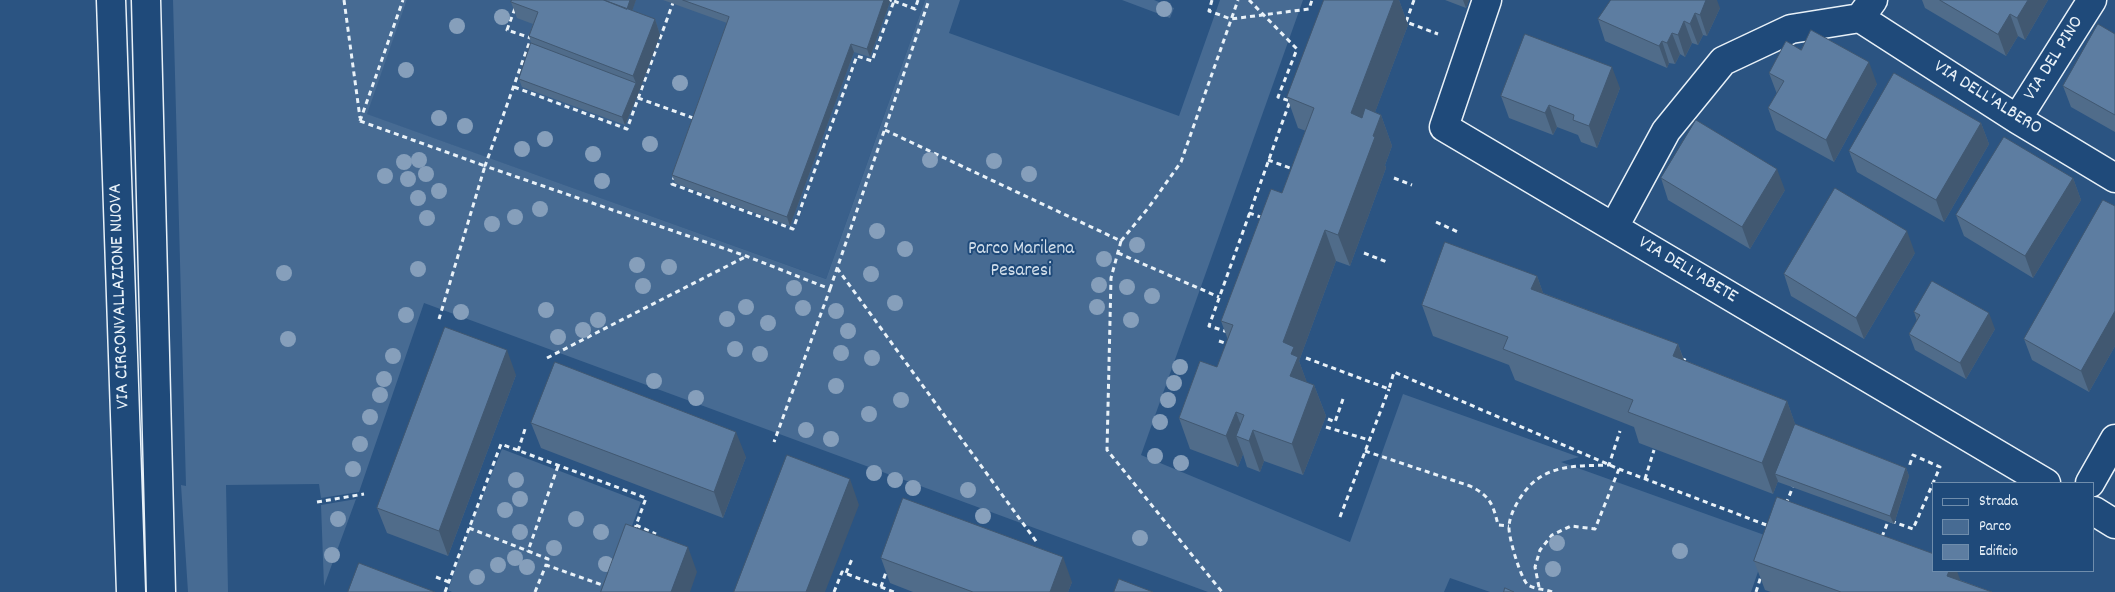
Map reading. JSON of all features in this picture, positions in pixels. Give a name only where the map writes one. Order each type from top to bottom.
[{"type":"street","name":"VIA CIRCONVALLAZIONE NUOVA","points":[[111,0],[131,592]]},
{"type":"street","name":"VIA CIRCONVALLAZIONE NUOVA","points":[[146,0],[162,592]]},
{"type":"street","name":"VIA DELL'ABETE","points":[[1487,0],[1444,127],[2044,482]]},
{"type":"street","name":"VIA DEL PINO","points":[[2017,118],[2092,0]]},
{"type":"street","points":[[1614,228],[1666,131],[1723,61],[1791,29],[1866,9]]},
{"type":"street","name":"VIA DELL'ALBERO","points":[[1866,9],[2017,118],[2115,178]]},
{"type":"street","points":[[2091,482],[2115,439]]},
{"type":"street","points":[[2095,513],[2115,524]]},
{"type":"path","points":[[344,0],[360,121]]},
{"type":"path","points":[[360,121],[403,0]]},
{"type":"path","points":[[438,319],[485,166],[531,38],[507,30],[518,0]]},
{"type":"path","points":[[514,87],[627,129],[674,0]]},
{"type":"path","points":[[677,171],[672,184],[793,229],[857,56],[872,61],[892,1],[914,9],[918,0]]},
{"type":"path","points":[[774,442],[830,289],[929,0]]},
{"type":"path","points":[[1212,0],[1208,11],[1231,19],[1309,9],[1312,0]]},
{"type":"path","points":[[1222,592],[1107,450],[1111,278],[1121,241],[1149,208],[1181,162],[1238,0]]},
{"type":"path","points":[[1249,0],[1297,49],[1278,97],[1290,101]]},
{"type":"path","points":[[1414,0],[1406,22],[1438,34]]},
{"type":"path","points":[[1234,334],[1209,326],[1294,92]]},
{"type":"path","points":[[638,98],[696,118]]},
{"type":"path","points":[[692,128],[699,110]]},
{"type":"path","points":[[360,121],[746,256],[830,289]]},
{"type":"path","points":[[885,130],[1121,241]]},
{"type":"path","points":[[1268,160],[1301,172]]},
{"type":"path","points":[[1394,178],[1412,185]]},
{"type":"path","points":[[1249,213],[1271,221]]},
{"type":"path","points":[[1436,222],[1458,232]]},
{"type":"path","points":[[1118,253],[1219,297]]},
{"type":"path","points":[[1364,253],[1387,262]]},
{"type":"path","points":[[547,358],[746,256]]},
{"type":"path","points":[[837,268],[1038,544]]},
{"type":"path","points":[[1219,341],[1230,345]]},
{"type":"path","points":[[1680,371],[1686,356]]},
{"type":"path","points":[[1306,358],[1389,389]]},
{"type":"path","points":[[1340,517],[1394,372],[1619,469],[1777,529]]},
{"type":"path","points":[[1328,419],[1335,422],[1343,399]]},
{"type":"path","points":[[1326,427],[1368,439]]},
{"type":"path","points":[[518,451],[525,428]]},
{"type":"path","points":[[1609,464],[1620,430]]},
{"type":"path","points":[[445,592],[501,444],[646,498],[632,534]]},
{"type":"path","points":[[1645,479],[1654,450]]},
{"type":"path","points":[[1365,451],[1470,486],[1481,492],[1494,506],[1498,525],[1509,526]]},
{"type":"path","points":[[1909,467],[1914,455],[1940,467],[1933,482]]},
{"type":"path","points":[[1552,592],[1539,587],[1531,587],[1526,583],[1516,560],[1509,526],[1522,493],[1536,480],[1554,470],[1570,466],[1609,464]]},
{"type":"path","points":[[528,551],[558,466]]},
{"type":"path","points":[[1539,587],[1535,567],[1540,550],[1552,535],[1571,526],[1595,529],[1619,469]]},
{"type":"path","points":[[1784,512],[1797,478]]},
{"type":"path","points":[[1886,519],[1913,529],[1932,485]]},
{"type":"path","points":[[1794,486],[1803,489]]},
{"type":"path","points":[[317,502],[364,494]]},
{"type":"path","points":[[1879,545],[1887,524]]},
{"type":"path","points":[[636,525],[656,534]]},
{"type":"path","points":[[469,528],[548,559],[535,592]]},
{"type":"path","points":[[846,573],[852,559]]},
{"type":"path","points":[[546,565],[612,588]]},
{"type":"path","points":[[834,592],[842,572],[894,592]]},
{"type":"path","points":[[881,587],[886,572]]},
{"type":"path","points":[[1756,592],[1762,574]]},
{"type":"path","points":[[436,577],[449,582]]},
{"type":"shaded area","points":[[407,0],[925,0],[826,279],[366,114]]},
{"type":"green space","name":"Parco Marilena Pesaresi","points":[[173,0],[407,0],[367,114],[826,279],[925,0],[960,0],[949,33],[1179,116],[1220,0],[1303,0],[1141,455],[1350,542],[1403,394],[1579,457],[1561,462],[1770,537],[1751,592],[1490,592],[1450,578],[1444,592],[1208,592],[424,303],[359,492],[321,498],[319,484],[226,485],[228,592],[188,592],[181,485],[186,486]]},
{"type":"green space","points":[[1122,0],[1154,0],[1174,8],[1170,18]]},
{"type":"green space","points":[[502,449],[641,502],[607,592],[452,592],[448,590],[469,528]]},
{"type":"green space","points":[[356,499],[324,586],[321,505]]},
{"type":"building","points":[[512,0],[604,0],[655,19],[633,76],[529,36],[538,12],[511,2]]},
{"type":"building","points":[[604,0],[630,0],[627,9]]},
{"type":"building","points":[[683,0],[884,0],[867,49],[851,44],[787,217],[672,175],[729,17]]},
{"type":"building","points":[[1324,0],[1394,0],[1351,113],[1362,118],[1365,108],[1381,115],[1373,136],[1375,137],[1338,235],[1325,230],[1283,342],[1294,347],[1291,354],[1298,357],[1290,376],[1314,385],[1292,444],[1253,430],[1249,441],[1236,436],[1244,415],[1236,412],[1226,436],[1179,418],[1200,361],[1217,367],[1233,325],[1221,321],[1271,189],[1282,193],[1314,108],[1287,97]]},
{"type":"building","points":[[1611,0],[1706,0],[1700,15],[1695,13],[1690,24],[1684,21],[1678,35],[1672,33],[1667,43],[1662,41],[1659,46],[1598,19]]},
{"type":"building","points":[[1940,0],[2028,0],[2017,18],[2010,14],[1998,34]]},
{"type":"building","points":[[2098,24],[2115,34],[2115,115],[2063,86]]},
{"type":"building","points":[[1811,30],[1869,62],[1826,140],[1768,108],[1784,81],[1769,73],[1786,41],[1801,50]]},
{"type":"building","points":[[1525,34],[1612,67],[1589,126],[1573,120],[1574,115],[1549,105],[1545,113],[1501,96]]},
{"type":"building","points":[[531,43],[636,83],[622,117],[519,79]]},
{"type":"building","points":[[1894,73],[1981,123],[1936,200],[1849,151]]},
{"type":"building","points":[[1696,120],[1777,169],[1742,227],[1661,178]]},
{"type":"building","points":[[2004,137],[2073,178],[2025,256],[1956,215]]},
{"type":"building","points":[[1835,188],[1907,231],[1856,318],[1784,274]]},
{"type":"building","points":[[2103,200],[2115,206],[2115,311],[2081,371],[2024,339]]},
{"type":"building","points":[[1445,242],[1537,276],[1531,289],[1678,344],[1673,356],[1787,401],[1762,463],[1628,412],[1633,400],[1503,349],[1508,337],[1422,305]]},
{"type":"building","points":[[1932,281],[1989,313],[1960,363],[1909,334],[1920,315],[1914,312]]},
{"type":"building","points":[[445,327],[507,350],[439,531],[377,508]]},
{"type":"building","points":[[555,362],[736,432],[714,492],[531,423]]},
{"type":"building","points":[[1795,424],[1906,468],[1890,516],[1775,474]]},
{"type":"building","points":[[787,455],[850,479],[806,592],[734,592]]},
{"type":"building","points":[[1777,497],[1932,553],[1932,572],[1949,572],[1947,576],[1992,592],[1841,592],[1754,561]]},
{"type":"building","points":[[903,498],[1063,557],[1050,592],[973,592],[881,558]]},
{"type":"building","points":[[626,524],[688,547],[671,592],[601,592]]},
{"type":"building","points":[[359,563],[435,592],[348,592]]},
{"type":"building","points":[[1119,579],[1153,592],[1114,592]]},
{"type":"building","points":[[1505,588],[1514,592],[1504,592]]}]
